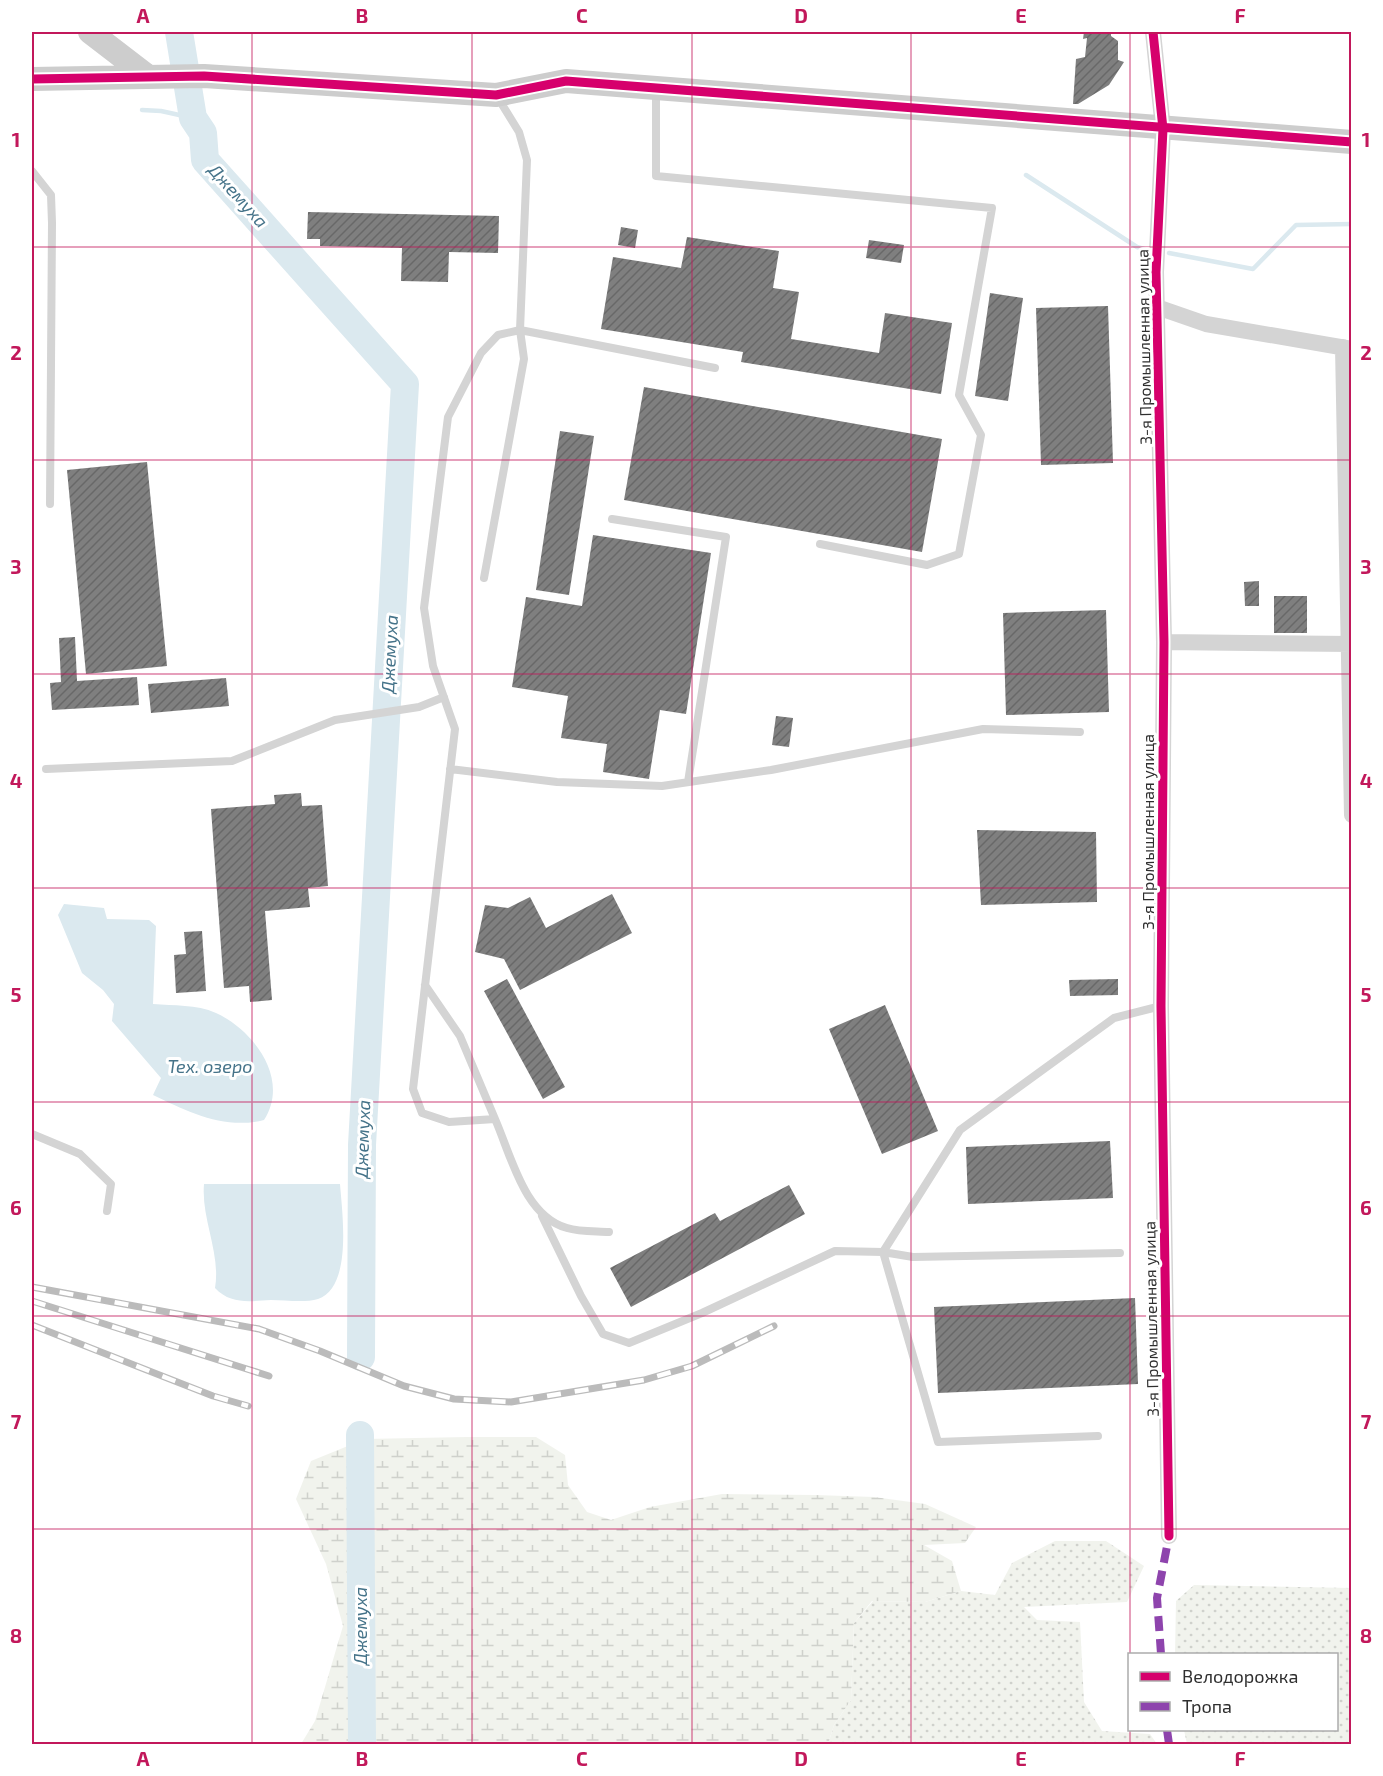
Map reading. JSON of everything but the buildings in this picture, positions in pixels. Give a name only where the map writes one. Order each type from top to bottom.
[{"type":"street","points":[[90,32],[150,75]]},
{"type":"street","name":"3-я Промышленная улица","points":[[1153,32],[1164,129],[1155,272],[1158,307],[1164,642],[1161,1006],[1169,1536]]},
{"type":"street","points":[[32,80],[150,75],[204,76],[496,95],[566,81],[1352,142]]},
{"type":"street","points":[[1158,307],[1206,324],[1347,348],[1352,815]]},
{"type":"street","points":[[1164,642],[1350,644]]},
{"type":"lane","points":[[656,89],[656,176],[992,208],[958,395],[981,435],[959,554],[927,565],[820,544]]},
{"type":"lane","points":[[484,578],[524,359],[520,330],[527,160],[519,132],[496,95]]},
{"type":"lane","points":[[32,171],[51,195],[50,504]]},
{"type":"lane","points":[[495,1119],[449,1122],[422,1113],[413,1089],[454,729],[434,666],[424,608],[448,417],[481,353],[498,335],[520,330],[715,368]]},
{"type":"lane","points":[[612,519],[726,537],[688,782]]},
{"type":"lane","points":[[46,769],[232,761],[335,720],[418,707],[444,697]]},
{"type":"lane","points":[[450,769],[557,782],[662,786],[771,770],[983,729],[1080,732]]},
{"type":"lane","points":[[424,985],[460,1036],[524,1188],[542,1215],[581,1296],[603,1334],[629,1342],[702,1313],[835,1251],[883,1252],[913,1257],[1120,1253]]},
{"type":"lane","points":[[1098,1436],[938,1442],[883,1252],[960,1130],[1114,1018],[1161,1006]]},
{"type":"lane","points":[[32,1134],[80,1154],[111,1184],[107,1211]]},
{"type":"lane","points":[[542,1215],[567,1228],[609,1232]]},
{"type":"green space","points":[[536,1437],[565,1455],[568,1485],[587,1512],[611,1520],[650,1507],[722,1494],[874,1497],[925,1504],[976,1527],[965,1543],[924,1545],[952,1561],[961,1591],[925,1602],[872,1601],[854,1623],[851,1700],[834,1725],[828,1744],[301,1744],[315,1721],[343,1626],[326,1564],[296,1499],[311,1461],[365,1439]]},
{"type":"green space","points":[[1055,1541],[1106,1541],[1144,1566],[1127,1602],[1024,1607],[1037,1620],[1080,1622],[1084,1702],[1102,1731],[1150,1734],[1157,1744],[828,1744],[834,1725],[851,1700],[854,1623],[873,1601],[925,1602],[961,1591],[995,1595],[1012,1563]]},
{"type":"green space","points":[[1194,1585],[1351,1588],[1351,1744],[1187,1744],[1184,1731],[1338,1731],[1338,1653],[1175,1653],[1176,1601]]},
{"type":"water","name":"Тех. озеро","points":[[64,904],[104,908],[107,919],[149,920],[156,926],[153,1004],[208,1010],[230,1021],[244,1032],[255,1044],[271,1073],[273,1089],[271,1105],[264,1120],[235,1123],[207,1118],[153,1095],[161,1078],[112,1021],[114,1004],[103,990],[82,973],[58,915]]},
{"type":"water","points":[[204,1184],[340,1184],[343,1248],[341,1265],[329,1292],[313,1300],[241,1301],[228,1297],[215,1288],[215,1262],[205,1210]]},
{"type":"waterway","name":"Джемуха","points":[[179,32],[193,118],[203,133],[205,160],[405,384],[362,1145],[361,1357]]},
{"type":"waterway","points":[[142,110],[161,111],[193,118]]},
{"type":"waterway","points":[[1026,175],[1137,247],[1144,249]]},
{"type":"waterway","points":[[1169,253],[1253,269],[1296,225],[1352,224]]},
{"type":"waterway","name":"Джемуха","points":[[360,1435],[362,1744]]},
{"type":"railway","points":[[32,1287],[259,1329],[320,1351],[404,1386],[454,1399],[511,1402],[644,1380],[692,1366],[774,1326]]},
{"type":"railway","points":[[32,1301],[269,1376]]},
{"type":"railway","points":[[32,1325],[213,1396],[248,1406]]},
{"type":"marked path","points":[[1161,1653],[1157,1598],[1169,1536]]},
{"type":"marked path","points":[[1167,1731],[1169,1744]]},
{"type":"cycle path","points":[[1153,32],[1163,129],[1156,272],[1164,642],[1161,1006],[1169,1536]]},
{"type":"cycle path","points":[[32,79],[204,76],[496,95],[566,81],[1352,142]]}]
